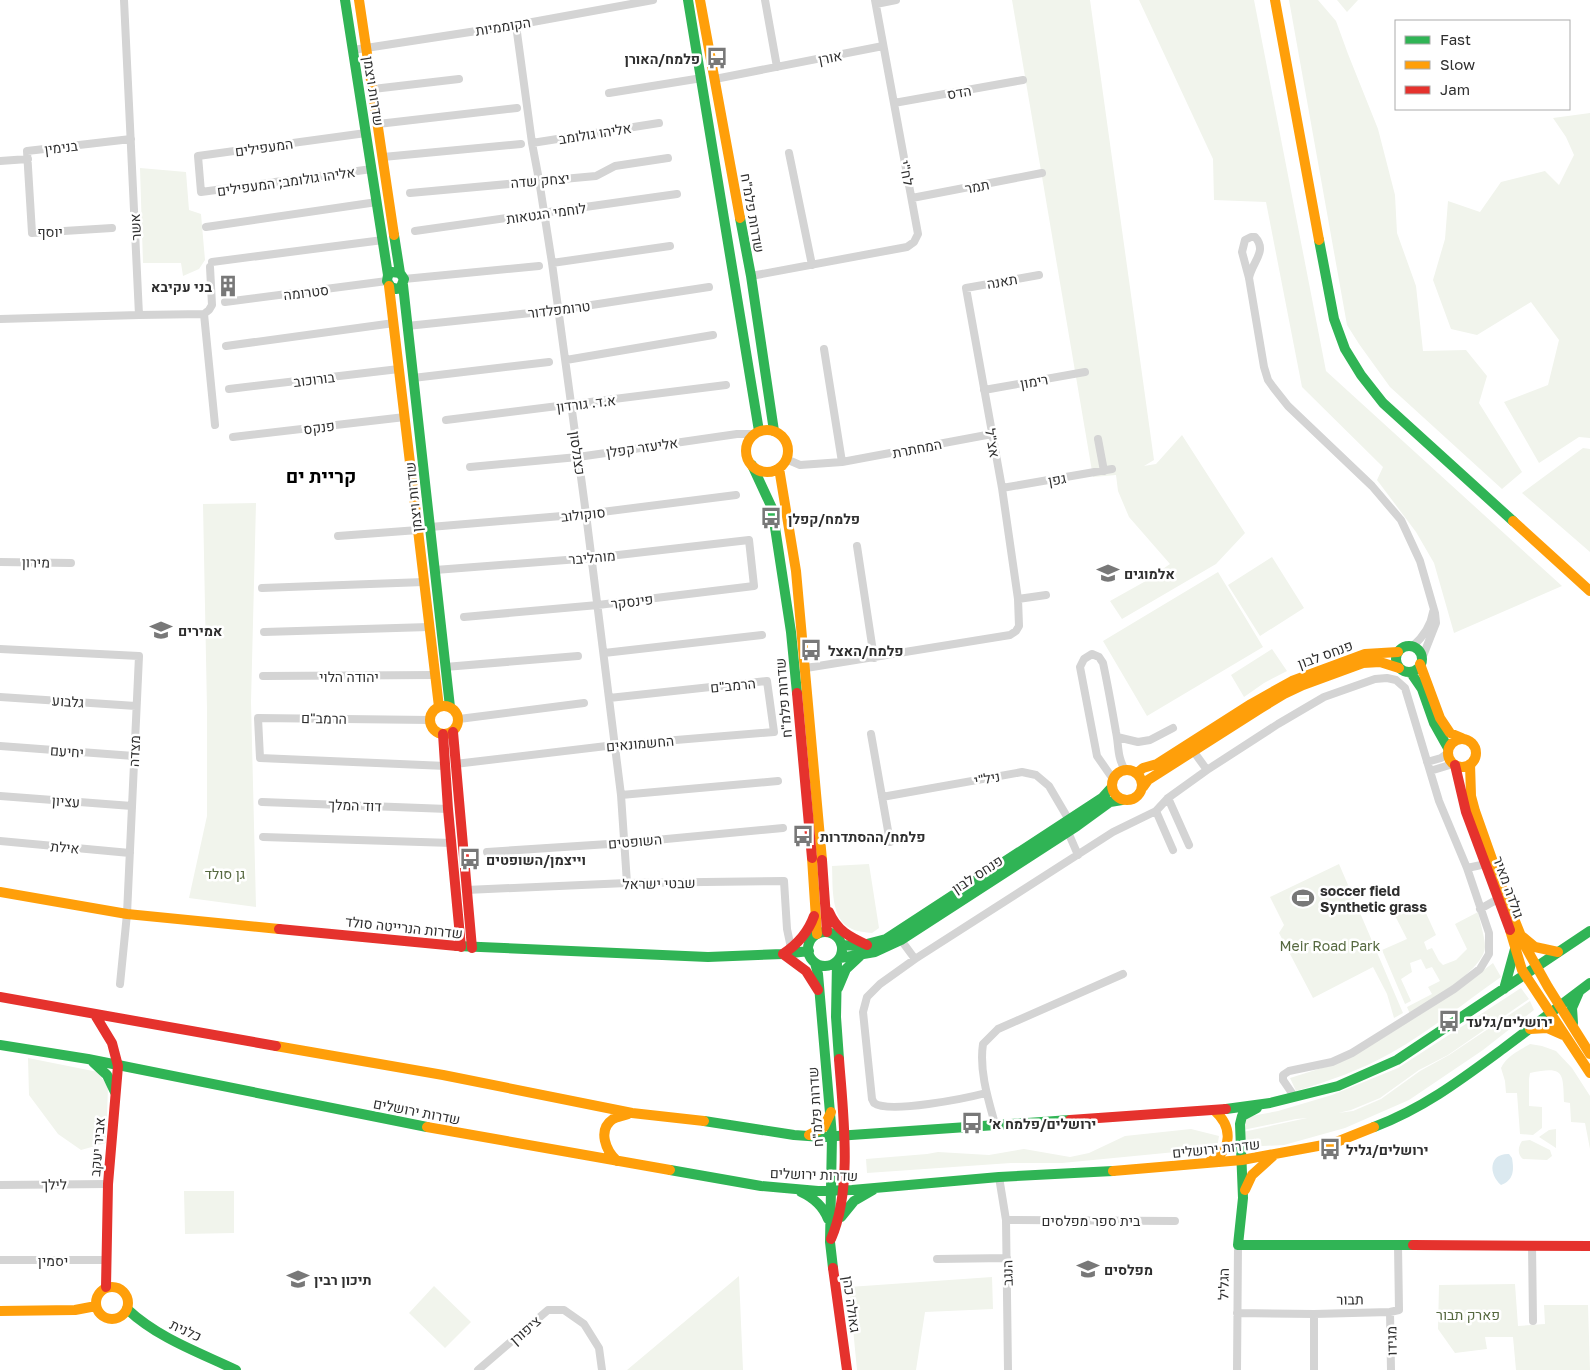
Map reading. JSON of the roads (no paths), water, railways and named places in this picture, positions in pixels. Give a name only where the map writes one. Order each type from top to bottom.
[{"type":"street","name":"אשר","points":[[124,0],[140,315]]},
{"type":"street","name":"שדרות ויצמן","points":[[346,0],[394,323],[439,706]]},
{"type":"street","name":"שדרות ויצמן","points":[[359,0],[402,279],[450,707]]},
{"type":"street","name":"הקוממיות","points":[[353,50],[652,0]]},
{"type":"street","name":"שדרות פלמ\"ח","points":[[688,0],[702,78],[757,433]]},
{"type":"street","name":"שדרות פלמ\"ח","points":[[700,0],[751,276],[774,431]]},
{"type":"street","points":[[765,0],[777,67]]},
{"type":"street","points":[[875,2],[896,0]]},
{"type":"street","points":[[1275,0],[1334,319],[1345,349],[1361,375],[1383,403],[1590,592]]},
{"type":"street","name":"לח\"י","points":[[751,276],[907,247],[914,242],[918,234],[875,2]]},
{"type":"street","name":"כצנלסון","points":[[516,24],[532,143],[540,180],[559,310],[592,558],[621,795],[627,883]]},
{"type":"street","name":"אורן","points":[[715,80],[883,46]]},
{"type":"street","points":[[609,93],[702,78]]},
{"type":"street","points":[[373,89],[459,79]]},
{"type":"street","name":"הדס","points":[[894,103],[1023,80]]},
{"type":"street","points":[[378,124],[517,108]]},
{"type":"street","name":"אליהו גולומב","points":[[532,143],[659,123]]},
{"type":"street","name":"המעפילים","points":[[201,192],[198,156],[366,133]]},
{"type":"street","name":"בנימין","points":[[0,161],[28,159],[27,150],[131,139]]},
{"type":"street","points":[[383,157],[521,144]]},
{"type":"street","points":[[789,153],[812,265]]},
{"type":"street","name":"יצחק שדה","points":[[410,193],[596,176],[615,166],[668,158]]},
{"type":"street","name":"יוסף","points":[[28,159],[32,233],[112,228]]},
{"type":"street","name":"אליהו גולומב; המעפילים","points":[[201,192],[372,169]]},
{"type":"street","name":"תמר","points":[[912,198],[1042,173]]},
{"type":"street","name":"לוחמי הגטאות","points":[[415,231],[677,194]]},
{"type":"street","points":[[206,227],[377,202]]},
{"type":"street","points":[[1250,278],[1251,270],[1262,248],[1255,236],[1245,240],[1242,252],[1250,278],[1264,367],[1268,380],[1288,406],[1372,486],[1401,520],[1420,561],[1433,605],[1436,623],[1421,662],[1416,669],[1403,670]]},
{"type":"street","points":[[0,319],[204,314],[210,310],[212,305],[211,264],[383,240]]},
{"type":"street","points":[[552,263],[670,246]]},
{"type":"street","points":[[402,279],[396,289],[388,281],[392,272],[402,279],[539,266]]},
{"type":"street","name":"תאנה","points":[[966,288],[1039,275]]},
{"type":"street","name":"סטרומה","points":[[225,302],[388,281]]},
{"type":"street","name":"טרומפלדור","points":[[407,326],[559,310],[709,287]]},
{"type":"street","name":"אצ\"ל","points":[[806,668],[1010,635],[1019,626],[1018,599],[1002,488],[966,288]]},
{"type":"street","points":[[204,314],[215,425]]},
{"type":"street","points":[[226,346],[394,323]]},
{"type":"street","points":[[566,360],[713,335]]},
{"type":"street","points":[[824,349],[842,462]]},
{"type":"street","points":[[413,378],[549,362]]},
{"type":"street","name":"בורוכוב","points":[[229,389],[399,369]]},
{"type":"street","name":"רימון","points":[[984,390],[1085,372]]},
{"type":"street","name":"א.ד. גורדון","points":[[446,420],[726,385]]},
{"type":"street","name":"פנקס","points":[[233,437],[405,417]]},
{"type":"street","points":[[764,430],[774,431],[780,434],[787,446],[786,459],[779,468],[774,470],[764,471],[757,469],[748,459],[747,446],[757,433],[764,430]]},
{"type":"street","name":"אליעזר קפלן","points":[[470,467],[578,457],[738,434],[757,433]]},
{"type":"street","name":"המחתרת","points":[[786,459],[800,466],[842,462],[992,434]]},
{"type":"street","points":[[1098,439],[1104,471]]},
{"type":"street","name":"שדרות פלמ\"ח","points":[[752,465],[772,508],[784,582],[791,632],[816,906],[822,933]]},
{"type":"street","name":"שדרות פלמ\"ח","points":[[779,468],[796,571],[806,668],[824,884],[822,933]]},
{"type":"street","name":"גפן","points":[[1002,488],[1112,469]]},
{"type":"street","name":"סוקולוב","points":[[430,527],[586,514],[736,495]]},
{"type":"street","points":[[338,536],[418,530]]},
{"type":"street","name":"מוהליבר","points":[[435,570],[592,558],[749,540]]},
{"type":"street","name":"פינסקר","points":[[464,617],[598,605],[754,586],[749,540]]},
{"type":"street","points":[[857,546],[874,658]]},
{"type":"street","name":"מירון","points":[[0,562],[72,563]]},
{"type":"street","points":[[262,588],[424,582]]},
{"type":"street","points":[[1018,599],[1046,595]]},
{"type":"street","points":[[1412,647],[1420,639],[1432,619],[1433,605]]},
{"type":"street","points":[[264,632],[430,627]]},
{"type":"street","points":[[604,653],[762,635]]},
{"type":"street","points":[[1405,647],[1412,647],[1420,654],[1440,718],[1450,733],[1469,741],[1476,750],[1475,758],[1470,764],[1463,767],[1454,764],[1449,758],[1448,751],[1434,723],[1422,689],[1411,673],[1403,670],[1396,660],[1398,652],[1405,647]]},
{"type":"street","name":"מצדה","points":[[0,649],[138,656],[127,914],[120,984]]},
{"type":"street","name":"פנחס לבון","points":[[1137,773],[1143,768],[1158,764],[1251,704],[1292,681],[1366,654],[1398,652]]},
{"type":"street","points":[[1112,783],[1118,773],[1130,770],[1137,773],[1143,787],[1135,798],[1122,800],[1115,795],[1112,783],[1097,756],[1080,667],[1084,658],[1092,654],[1104,663],[1117,737],[1118,755],[1120,763],[1125,770]]},
{"type":"street","points":[[446,667],[578,656]]},
{"type":"street","name":"פנחס לבון","points":[[1143,787],[1148,780],[1261,708],[1303,685],[1363,663],[1380,662],[1403,670]]},
{"type":"street","name":"יהודה הלוי","points":[[263,676],[435,676]]},
{"type":"street","points":[[986,1093],[922,1105],[888,1107],[878,1106],[874,1103],[863,1012],[867,996],[880,984],[915,959],[1113,832],[1156,811],[1168,798],[1207,770],[1278,724],[1324,698],[1375,679],[1388,678],[1396,680],[1405,688],[1439,801],[1467,868],[1489,933],[1489,954],[1480,969],[1428,1006],[1352,1053],[1332,1062],[1289,1071],[1284,1075],[1283,1080],[1294,1096]]},
{"type":"street","name":"הרמב\"ם","points":[[609,698],[767,681]]},
{"type":"street","name":"החשמונאים","points":[[260,758],[450,765],[615,745],[774,732],[767,681]]},
{"type":"street","name":"גלבוע","points":[[0,697],[136,706]]},
{"type":"street","points":[[459,719],[584,703]]},
{"type":"street","points":[[439,706],[450,707],[456,712],[459,719],[456,728],[448,733],[439,733],[432,728],[430,720],[432,712],[439,706]]},
{"type":"street","name":"הרמב\"ם","points":[[260,758],[258,718],[430,720]]},
{"type":"street","points":[[1117,737],[1138,742],[1150,740],[1173,728]]},
{"type":"street","points":[[448,733],[450,765],[472,948]]},
{"type":"street","points":[[871,734],[890,842]]},
{"type":"street","points":[[1427,762],[1441,758],[1454,741],[1462,738]]},
{"type":"street","name":"יחיעם","points":[[0,746],[134,756]]},
{"type":"street","points":[[1194,752],[1207,770]]},
{"type":"street","points":[[1430,771],[1454,764]]},
{"type":"street","name":"גולדה מאיר","points":[[1454,764],[1466,812],[1525,974],[1590,1073]]},
{"type":"street","name":"גולדה מאיר","points":[[1470,764],[1471,796],[1475,811],[1521,935],[1536,968],[1590,1054]]},
{"type":"street","points":[[450,765],[448,808],[460,947]]},
{"type":"street","name":"ניל\"י","points":[[882,797],[1022,772],[1036,775],[1049,786],[1069,820]]},
{"type":"street","points":[[621,795],[778,781]]},
{"type":"street","name":"פנחס לבון","points":[[838,960],[865,950],[904,929],[1102,798],[1112,783]]},
{"type":"street","name":"עציון","points":[[0,796],[132,806]]},
{"type":"street","points":[[1168,798],[1189,845]]},
{"type":"street","name":"פנחס לבון","points":[[842,945],[875,952],[901,940],[1068,832],[1110,802],[1122,800]]},
{"type":"street","name":"דוד המלך","points":[[262,802],[448,808]]},
{"type":"street","points":[[1156,811],[1173,850]]},
{"type":"street","name":"השופטים","points":[[487,852],[624,843],[783,828]]},
{"type":"street","points":[[1068,832],[1078,855]]},
{"type":"street","points":[[263,837],[452,843]]},
{"type":"street","name":"אילת","points":[[0,841],[130,854]]},
{"type":"street","points":[[1467,868],[1486,864]]},
{"type":"street","name":"שבטי ישראל","points":[[466,890],[627,883],[784,881],[787,951]]},
{"type":"street","points":[[824,884],[829,911],[836,928],[865,950],[842,976],[835,1001]]},
{"type":"street","name":"שדרות הנרייטה סולד","points":[[0,892],[127,914],[472,948],[708,957],[787,951],[809,952]]},
{"type":"street","points":[[1480,908],[1498,898]]},
{"type":"street","points":[[816,906],[810,929],[798,944],[787,951],[806,971],[820,993]]},
{"type":"street","points":[[0,997],[442,1075],[632,1113],[806,1136],[832,1136],[1214,1110],[1270,1103],[1338,1086],[1397,1060],[1590,931]]},
{"type":"street","points":[[822,933],[834,934],[842,945],[842,953],[838,960],[828,966],[816,963],[810,956],[810,941],[822,933]]},
{"type":"street","points":[[1521,935],[1535,947],[1558,952]]},
{"type":"street","points":[[901,940],[915,959]]},
{"type":"street","points":[[1504,989],[1515,948]]},
{"type":"street","name":"שדרות פלמ\"ח","points":[[838,960],[835,1001],[844,1135]]},
{"type":"street","name":"שדרות פלמ\"ח","points":[[816,963],[831,1112],[830,1190]]},
{"type":"street","points":[[995,1124],[986,1093],[982,1053],[983,1044],[990,1035],[998,1029],[1123,974]]},
{"type":"street","name":"שדרות ירושלים","points":[[0,1045],[88,1059],[454,1132],[761,1186],[796,1190],[842,1190],[999,1177],[1203,1164],[1274,1155],[1334,1143],[1398,1118],[1433,1099],[1460,1081],[1590,983]]},
{"type":"street","points":[[1574,1027],[1572,1008],[1580,990]]},
{"type":"street","name":"אביר יעקב","points":[[95,1014],[112,1043],[118,1066],[108,1184],[106,1287]]},
{"type":"street","points":[[1528,1030],[1549,1028],[1566,1038]]},
{"type":"street","points":[[88,1059],[107,1075],[116,1095]]},
{"type":"street","name":"הגליל","points":[[1243,1198],[1240,1124],[1242,1116],[1270,1103]]},
{"type":"street","points":[[1203,1164],[1220,1156],[1227,1144],[1228,1132],[1224,1120],[1214,1110]]},
{"type":"street","points":[[806,1136],[824,1126],[831,1112]]},
{"type":"street","points":[[617,1161],[606,1148],[603,1140],[604,1132],[613,1118],[632,1113]]},
{"type":"street","name":"גאולה כהן","points":[[844,1135],[845,1166],[842,1190],[830,1242],[847,1370]]},
{"type":"street","name":"הגליל","points":[[1237,1370],[1238,1245],[1243,1198],[1246,1185],[1251,1176],[1274,1155]]},
{"type":"street","name":"הנגב","points":[[999,1177],[1006,1220],[1008,1370]]},
{"type":"street","name":"לילך","points":[[0,1185],[108,1184]]},
{"type":"street","points":[[796,1190],[816,1200],[834,1221],[854,1201],[875,1188]]},
{"type":"street","name":"גאולה כהן","points":[[830,1190],[834,1221]]},
{"type":"street","name":"בית ספר מפלסים","points":[[1006,1220],[1175,1221]]},
{"type":"street","points":[[1238,1245],[1590,1246]]},
{"type":"street","points":[[1390,1312],[1399,1310],[1398,1245]]},
{"type":"street","points":[[1532,1245],[1532,1321]]},
{"type":"street","points":[[937,1258],[1007,1258]]},
{"type":"street","name":"יסמין","points":[[0,1260],[106,1260]]},
{"type":"street","points":[[106,1287],[117,1287],[126,1293],[128,1298],[127,1310],[120,1317],[110,1319],[101,1315],[96,1306],[98,1294],[106,1287]]},
{"type":"street","points":[[0,1311],[75,1310],[96,1306]]},
{"type":"street","name":"כלנית","points":[[127,1310],[141,1322],[162,1335],[236,1370]]},
{"type":"street","name":"ציפורן","points":[[478,1370],[548,1310],[564,1310],[584,1324],[599,1348],[602,1370]]},
{"type":"street","name":"תבור","points":[[1237,1313],[1314,1314],[1390,1312]]},
{"type":"street","name":"מגידו","points":[[1390,1312],[1391,1370]]},
{"type":"street","points":[[1314,1314],[1314,1370]]},
{"type":"place","name":"פלמח/האורן","points":[[717,58]]},
{"type":"place","name":"בני עקיבא","points":[[228,286]]},
{"type":"place","name":"פלמח/קפלן","points":[[771,518]]},
{"type":"place","name":"אלמוגים","points":[[1108,573]]},
{"type":"place","name":"אמירים","points":[[161,630]]},
{"type":"place","name":"פלמח/האצל","points":[[811,650]]},
{"type":"place","name":"פלמח/ההסתדרות","points":[[803,836]]},
{"type":"place","name":"וייצמן/השופטים","points":[[470,859]]},
{"type":"place","name":"soccer field Synthetic grass","points":[[1303,898]]},
{"type":"place","name":"ירושלים/גלעד","points":[[1449,1021]]},
{"type":"place","name":"ירושלים/פלמח א׳","points":[[972,1123]]},
{"type":"place","name":"ירושלים/גליל","points":[[1330,1149]]},
{"type":"place","name":"מפלסים","points":[[1088,1269]]},
{"type":"place","name":"תיכון רבין","points":[[298,1279]]},
{"type":"district","name":"קריית ים","points":[[321,475]]},
{"type":"park label","name":"גן סולד","points":[[225,873]]},
{"type":"park label","name":"Meir Road Park","points":[[1330,945]]},
{"type":"park label","name":"פארק תבור","points":[[1468,1314]]}]
